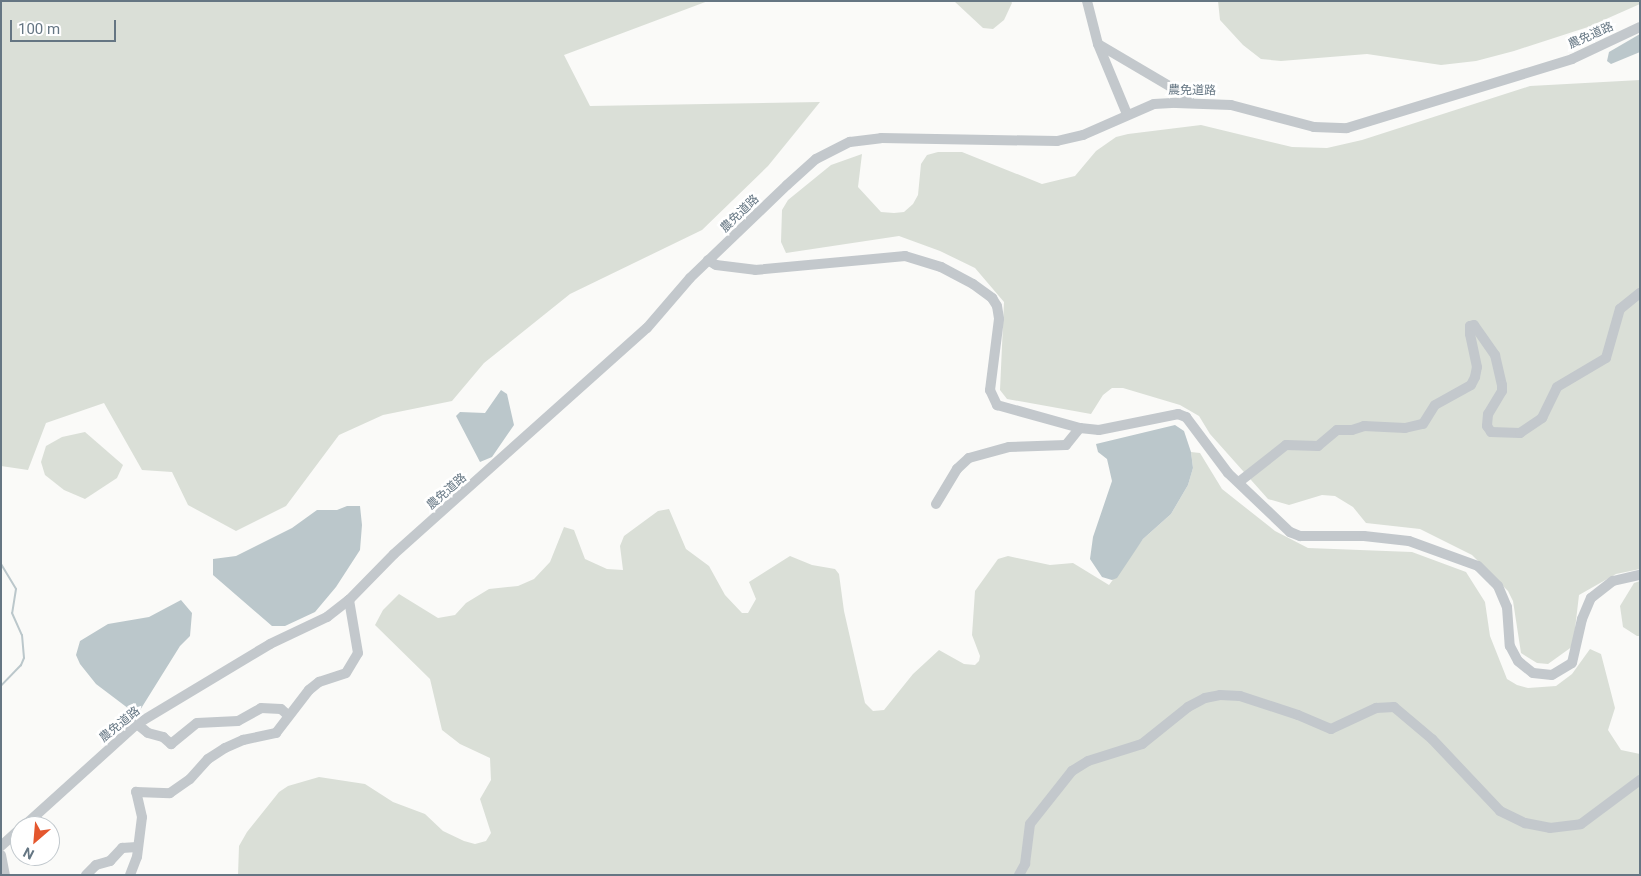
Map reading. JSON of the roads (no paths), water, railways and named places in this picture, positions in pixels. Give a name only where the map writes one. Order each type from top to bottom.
[{"type":"street","points":[[1087,1],[1098,44],[1127,114]]},
{"type":"street","name":"農免道路","points":[[35,816],[137,724],[270,644],[327,617],[350,600],[394,554],[647,328],[708,260],[816,159],[850,142],[880,138],[1057,141],[1083,135],[1127,114],[1154,104],[1231,105],[1314,126],[1347,128],[1572,59],[1640,27]]},
{"type":"street","points":[[1098,44],[1183,94],[1191,103]]},
{"type":"street","points":[[708,260],[716,265],[755,270],[904,256],[942,267],[973,284],[992,298],[997,306],[999,319],[990,390],[997,405],[1080,428],[1108,430],[1178,414],[1186,417],[1220,465],[1290,532],[1409,541],[1478,566],[1498,586],[1507,607],[1510,646],[1518,662],[1533,673],[1552,674],[1572,663],[1582,619],[1591,598],[1613,581],[1640,575]]},
{"type":"street","points":[[1239,482],[1286,445],[1318,446],[1337,430],[1364,426],[1405,428],[1423,424],[1435,405],[1471,385],[1477,367],[1470,334],[1470,326],[1474,325],[1495,355],[1502,386],[1502,391],[1488,414],[1487,426],[1491,432],[1520,433],[1542,418],[1557,387],[1606,358],[1613,324],[1620,309],[1640,293]]},
{"type":"street","points":[[936,504],[957,469],[969,458],[1009,447],[1066,445],[1080,428]]},
{"type":"street","points":[[130,875],[142,817],[136,792],[170,793],[190,779],[208,759],[225,748],[243,740],[276,733],[308,690],[319,682],[346,673],[354,664],[358,642],[350,600]]},
{"type":"street","points":[[1018,875],[1025,864],[1030,824],[1072,770],[1088,761],[1142,744],[1188,707],[1205,698],[1220,695],[1240,696],[1298,715],[1330,730],[1376,708],[1394,707],[1432,739],[1500,811],[1525,823],[1550,828],[1581,824],[1640,780]]},
{"type":"street","points":[[137,724],[148,733],[163,737],[171,744],[197,723],[238,721],[262,708],[281,709],[288,715]]},
{"type":"street","points":[[86,875],[96,864],[110,861],[122,848],[137,847]]},
{"type":"street","points":[[1,855],[5,875]]},
{"type":"waterway","points":[[1,564],[16,589],[12,613],[22,635],[24,658],[21,665],[1,686]]}]
